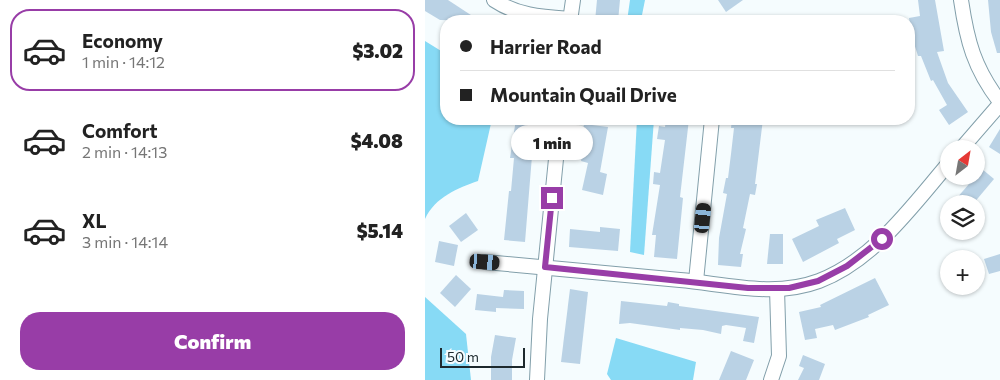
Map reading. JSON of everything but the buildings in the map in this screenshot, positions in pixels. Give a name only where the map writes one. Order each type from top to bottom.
[{"type":"street","points":[[494,0],[509,10],[526,15]]},
{"type":"street","points":[[572,15],[573,0]]},
{"type":"street","points":[[961,0],[967,40],[976,64],[987,85],[1000,103],[969,140]]},
{"type":"street","points":[[537,380],[536,366],[559,125]]},
{"type":"street","points":[[696,281],[711,125]]},
{"type":"street","points":[[485,262],[696,281],[748,288],[777,289],[818,281],[864,254],[882,239],[940,173]]},
{"type":"street","points":[[771,380],[779,356],[777,289]]},
{"type":"shaded area","points":[[630,0],[645,0],[642,15],[628,15]]},
{"type":"shaded area","points":[[425,41],[440,50],[440,125],[491,125],[478,181],[455,190],[441,199],[429,211],[425,219]]},
{"type":"shaded area","points":[[637,125],[654,125],[644,255],[630,252]]},
{"type":"shaded area","points":[[425,297],[466,334],[471,380],[425,380]]},
{"type":"shaded area","points":[[616,338],[696,362],[693,380],[611,380],[607,374]]},
{"type":"route","points":[[552,198],[545,267],[696,281],[748,288],[777,289],[818,281],[847,266],[882,239]]}]
